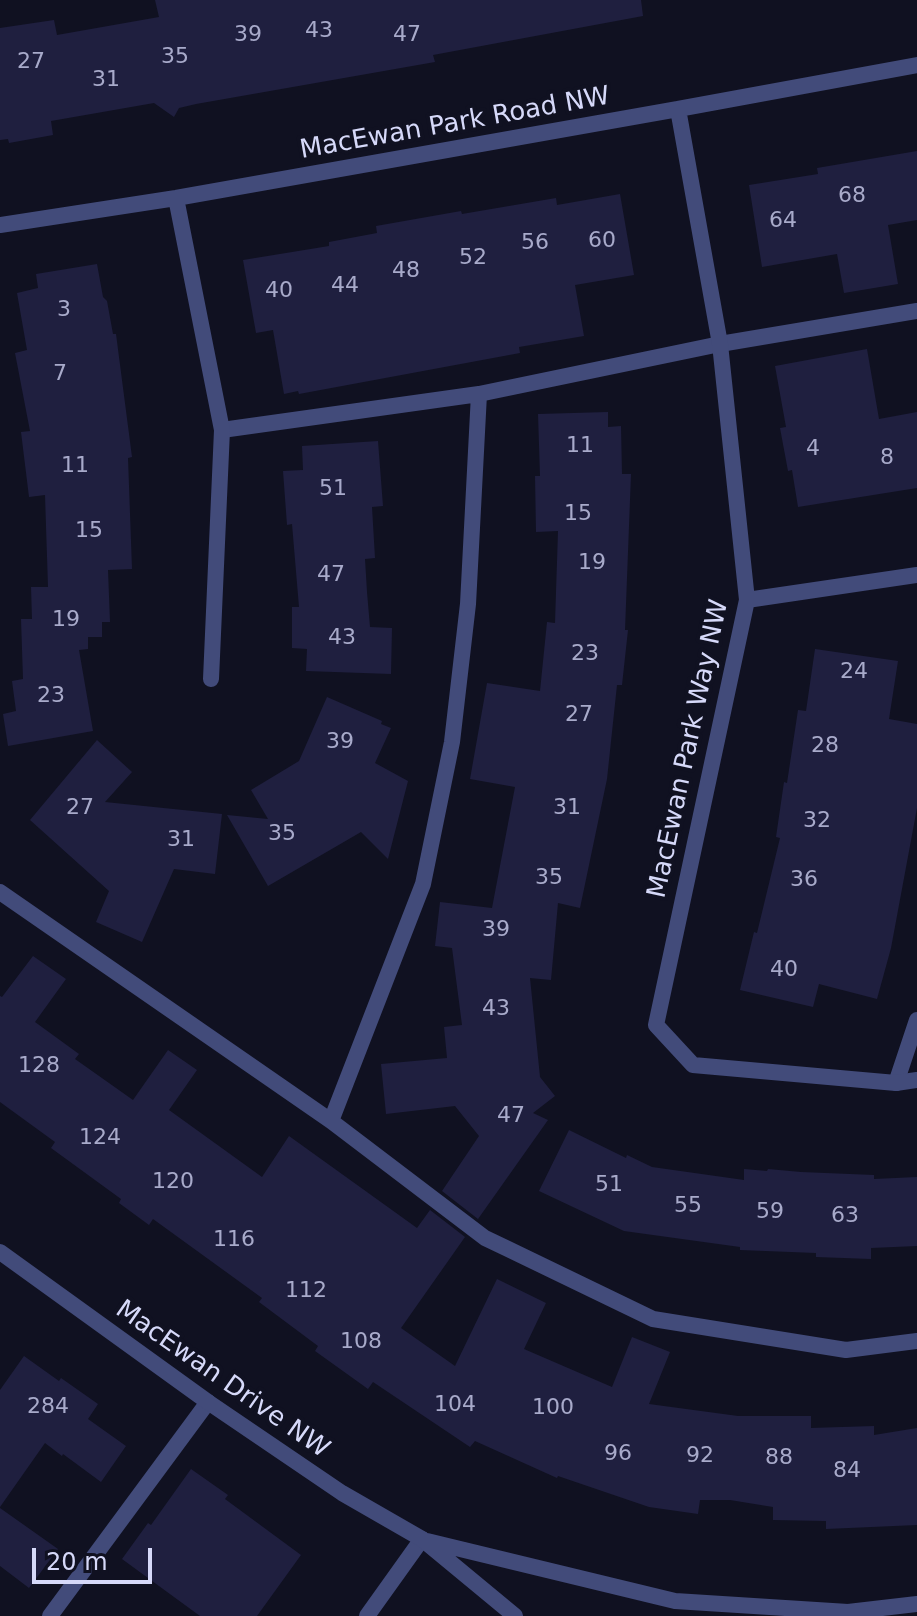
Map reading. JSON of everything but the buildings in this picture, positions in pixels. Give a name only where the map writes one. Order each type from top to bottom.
[{"type":"street","name":"MacEwan Park Road NW","points":[[0,225],[176,198],[917,65]]},
{"type":"street","name":"MacEwan Park Way NW","points":[[678,109],[720,344],[747,600],[656,1025],[693,1065],[896,1083],[917,1080]]},
{"type":"street","points":[[176,198],[222,430],[211,679]]},
{"type":"street","points":[[222,430],[479,394],[720,344],[917,311]]},
{"type":"street","points":[[331,1121],[423,884],[452,742],[468,604],[479,394]]},
{"type":"street","points":[[747,600],[917,575]]},
{"type":"street","points":[[0,892],[331,1121],[485,1238],[653,1319],[846,1350],[917,1341]]},
{"type":"street","points":[[896,1083],[917,1020]]},
{"type":"street","name":"MacEwan Drive NW","points":[[0,1252],[208,1402],[342,1493],[422,1539],[515,1616]]},
{"type":"street","points":[[50,1616],[208,1402]]},
{"type":"street","points":[[367,1616],[422,1539]]},
{"type":"street","name":"MacEwan Drive NW","points":[[422,1539],[675,1601],[848,1612],[917,1604]]}]
